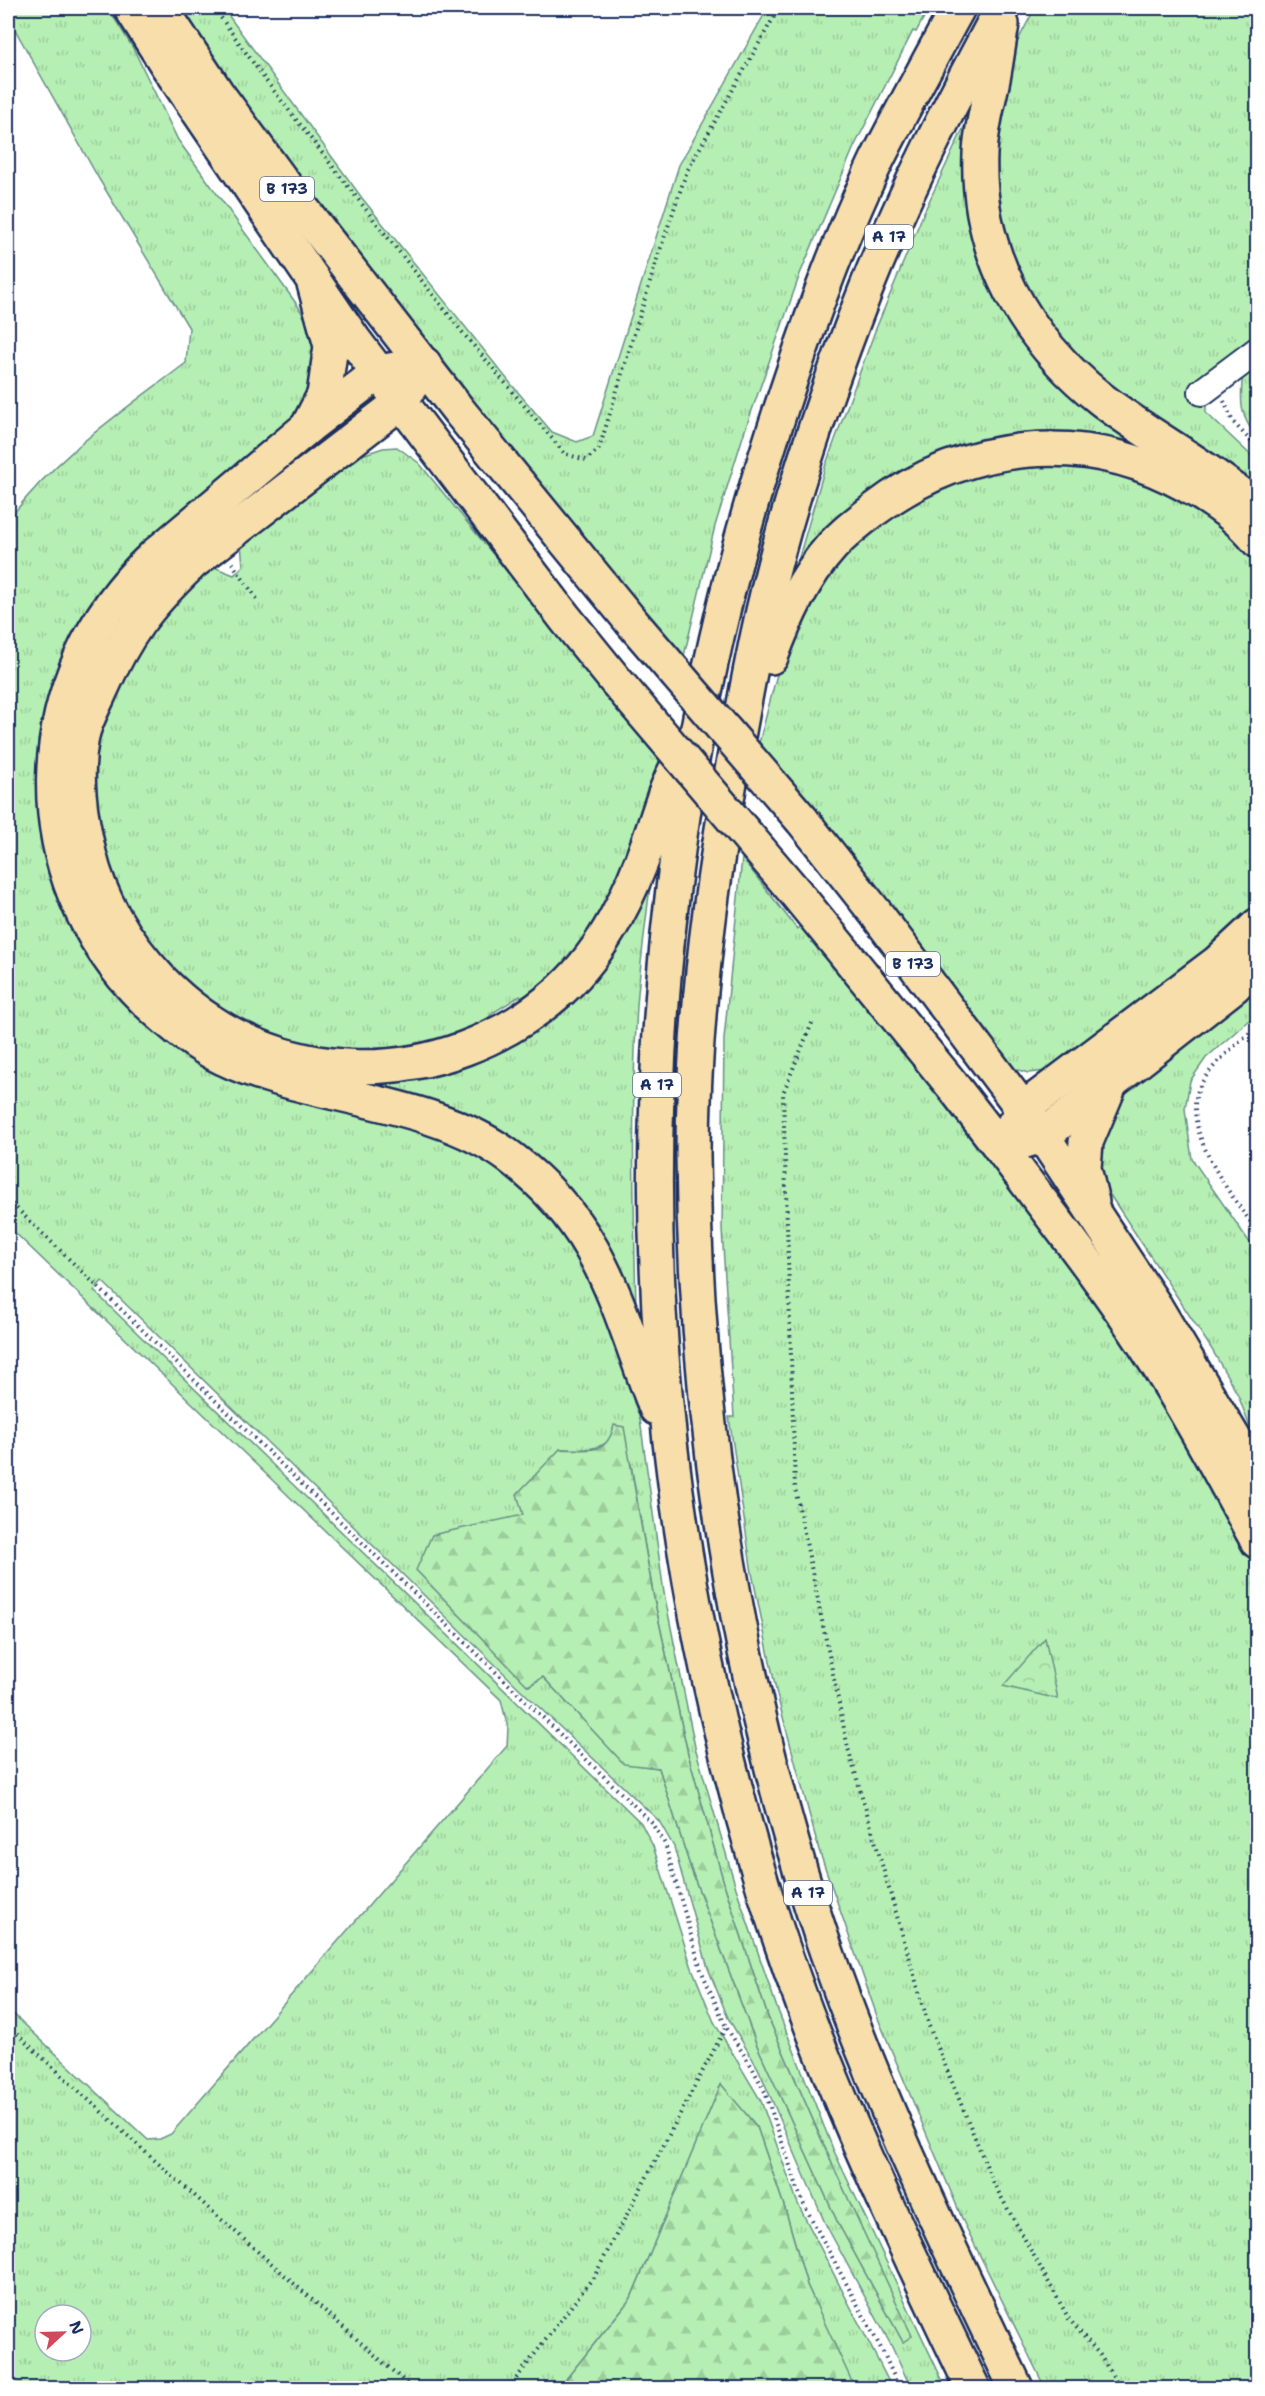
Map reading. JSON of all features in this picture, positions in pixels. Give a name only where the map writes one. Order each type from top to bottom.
[{"type":"main road","name":"B 173","points":[[131,8],[167,65],[354,340],[565,618],[903,1024],[1000,1147],[1106,1288],[1146,1347],[1184,1410],[1257,1542]]},
{"type":"main road","name":"B 173","points":[[161,8],[257,150],[424,364],[544,517],[802,820],[857,888],[1023,1109],[1095,1212],[1161,1315],[1257,1479]]},
{"type":"main road","name":"A 17","points":[[958,8],[874,167],[796,362],[754,492],[734,563],[699,729],[676,860],[658,1043],[656,1149],[657,1248],[663,1369],[670,1443],[684,1542],[712,1691],[759,1874],[799,1994],[858,2142],[973,2388]]},
{"type":"main road","points":[[1003,8],[980,156],[984,211],[989,237],[999,268],[1016,303],[1037,337],[1080,382],[1103,400],[1220,478],[1257,508]]},
{"type":"main road","name":"A 17","points":[[1003,8],[951,103],[868,284],[823,404],[774,566],[746,696],[716,861],[704,962],[695,1095],[695,1228],[701,1343],[711,1450],[738,1625],[758,1713],[812,1909],[853,2023],[916,2176],[1016,2388]]},
{"type":"main road","points":[[309,426],[324,395],[331,346],[313,280]]},
{"type":"main road","points":[[424,364],[379,372],[309,426],[130,579],[103,615],[85,647],[68,688],[57,732],[52,779],[55,818],[73,888],[86,919],[107,955],[132,987],[192,1039],[221,1057],[260,1074],[399,1109],[444,1124],[479,1139],[508,1156],[535,1177],[574,1219],[607,1274],[670,1443]]},
{"type":"main road","points":[[424,364],[401,402],[192,563],[161,592],[139,619],[117,654],[82,733],[78,768],[79,803],[92,867],[105,901],[146,964],[192,1008],[224,1030],[262,1049],[302,1060],[337,1066],[377,1067],[438,1057],[494,1036],[519,1022],[562,989],[594,953],[632,888],[666,786],[699,729]]},
{"type":"main road","points":[[746,696],[769,664],[785,620],[801,590],[833,545],[858,522],[905,488],[934,474],[986,456],[1014,450],[1068,450],[1114,456],[1141,464],[1167,474],[1207,496],[1232,516],[1257,541]]},
{"type":"main road","points":[[1000,1147],[1023,1109],[1217,963],[1257,925]]},
{"type":"main road","points":[[1000,1147],[1043,1136],[1234,986],[1257,961]]},
{"type":"main road","points":[[1095,1212],[1084,1168],[1086,1142],[1111,1084]]},
{"type":"street","points":[[1211,386],[1257,350]]},
{"type":"path","points":[[214,8],[267,82],[470,342],[566,454],[586,460],[599,449],[658,256],[687,171],[778,8]]},
{"type":"path","points":[[1211,386],[1224,401],[1233,422],[1257,449]]},
{"type":"path","points":[[215,545],[238,570],[256,598]]},
{"type":"path","points":[[812,1023],[783,1094],[795,1488],[848,1748],[929,2026],[994,2184],[1070,2319],[1100,2355],[1120,2388]]},
{"type":"path","points":[[1257,1025],[1215,1067],[1200,1087],[1196,1104],[1197,1119],[1213,1168],[1257,1232]]},
{"type":"path","points":[[8,1200],[651,1822],[665,1844],[701,1970],[726,2027],[765,2092],[802,2200],[884,2354],[899,2388]]},
{"type":"path","points":[[8,2026],[152,2158],[412,2388]]},
{"type":"path","points":[[508,2388],[595,2275],[726,2027]]},
{"type":"green space","points":[[8,8],[108,8],[133,48],[178,140],[298,306],[317,341],[318,376],[295,419],[84,625],[81,929],[392,1117],[503,1164],[583,1250],[638,1405],[664,1593],[695,1747],[736,1888],[777,2008],[833,2149],[946,2388],[911,2388],[892,2347],[825,2223],[758,2068],[728,2018],[708,1968],[674,1847],[659,1821],[520,1689],[102,1281],[94,1291],[641,1823],[653,1846],[692,1968],[714,2022],[761,2101],[798,2204],[892,2388],[855,2388],[849,2379],[807,2285],[786,2212],[757,2127],[721,2085],[631,2298],[559,2388],[8,2388],[8,2009],[148,2140],[160,2139],[171,2134],[507,1746],[508,1728],[501,1700],[8,1226],[8,521],[68,455],[186,363],[189,328],[99,179],[8,17]],"holes":[[[611,1439],[631,1464],[654,1599],[688,1754],[725,1887],[768,2017],[911,2336],[903,2342],[838,2223],[756,2043],[691,1869],[659,1768],[624,1763],[543,1677],[529,1686],[524,1515],[560,1449],[594,1448]]]},
{"type":"green space","points":[[179,8],[223,8],[362,198],[511,384],[552,432],[577,442],[593,436],[679,165],[768,8],[929,8],[916,32],[913,31],[854,147],[800,274],[744,433],[715,526],[684,656],[472,402],[267,143]]},
{"type":"green space","points":[[1035,8],[1257,8],[1257,342],[1206,398],[1206,413],[1257,461],[1257,491],[1108,392],[1036,316],[999,230],[991,131],[1014,48]]},
{"type":"green space","points":[[970,114],[992,273],[1167,453],[1014,440],[793,578],[825,467],[875,331],[924,212]]},
{"type":"green space","points":[[1257,358],[1257,437],[1243,413],[1241,397],[1243,369]]},
{"type":"green space","points":[[397,447],[419,463],[660,760],[649,811],[631,868],[577,960],[526,1006],[520,996],[494,1012],[473,1032],[443,1042],[382,1052],[343,1051],[308,1045],[268,1034],[229,1015],[197,993],[176,974],[127,914],[97,852],[93,739],[120,684],[155,628],[182,597],[214,567],[234,575],[243,566],[241,544],[356,457],[383,448]]},
{"type":"green space","points":[[1044,457],[1164,483],[1257,556],[1257,904],[1215,943],[1133,1010],[1047,1071],[1028,1073],[1010,1067],[991,1047],[988,1032],[971,1010],[960,1010],[804,803],[804,795],[759,743],[781,659],[818,578],[909,494]]},
{"type":"green space","points":[[742,858],[797,929],[803,923],[940,1096],[1104,1312],[1213,1483],[1257,1567],[1257,2388],[1045,2388],[964,2223],[877,2016],[819,1850],[777,1695],[752,1573],[729,1417],[734,1417],[722,1230],[724,1039]]},
{"type":"green space","points":[[651,878],[635,1044],[636,1309],[562,1190],[321,1074],[484,1050]]},
{"type":"green space","points":[[1257,975],[1257,1013],[1206,1058],[1190,1081],[1185,1109],[1192,1159],[1257,1253],[1257,1446],[1238,1395],[1211,1348],[1110,1195],[1099,1173],[1096,1139],[1121,1091]]},
{"type":"green space","points":[[614,1425],[624,1427],[654,1599],[688,1754],[725,1887],[768,2017],[833,2166],[912,2336],[903,2342],[838,2223],[756,2043],[691,1869],[659,1768],[624,1764],[543,1677],[528,1686],[416,1570],[432,1535],[523,1515],[517,1494],[560,1449],[587,1450],[601,1447],[611,1435]]},
{"type":"green space","points":[[1045,1638],[1058,1699],[1003,1686]]},
{"type":"green space","points":[[721,2084],[757,2127],[786,2212],[807,2285],[855,2388],[559,2388],[631,2298]]}]
